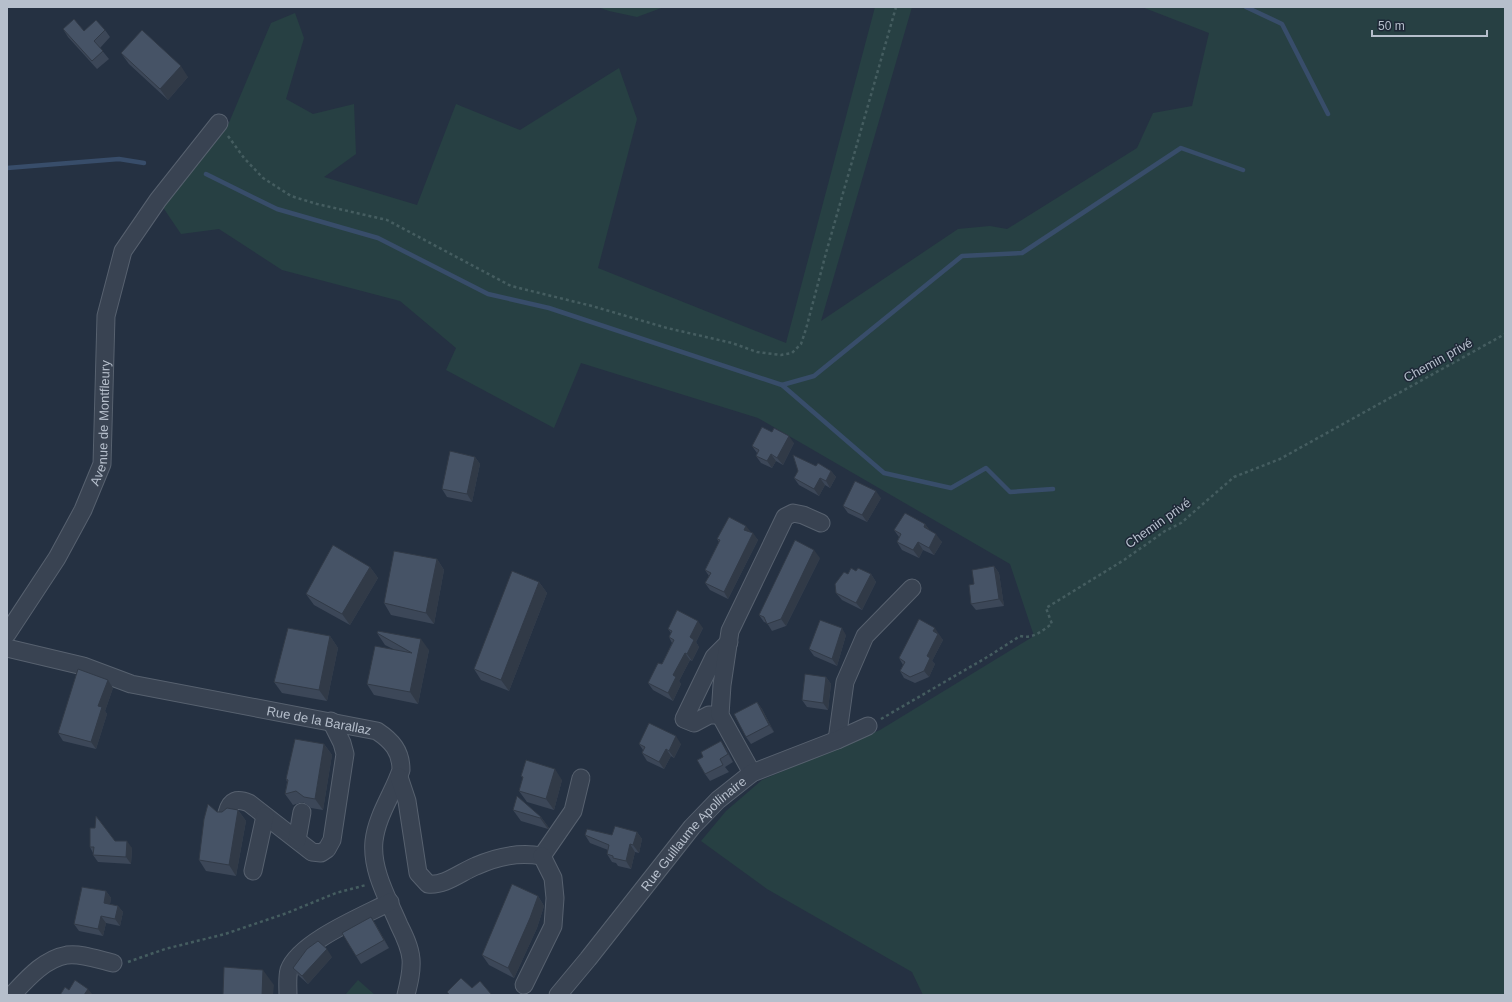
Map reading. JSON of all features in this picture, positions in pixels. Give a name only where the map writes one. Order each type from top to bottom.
[{"type":"street","name":"Avenue de Montfleury","points":[[7,634],[57,558],[83,510],[102,464],[106,316],[123,251],[158,200],[219,123]]},
{"type":"street","points":[[752,773],[720,715],[722,685],[730,631],[785,517],[793,513],[803,514],[821,523]]},
{"type":"street","points":[[837,740],[845,682],[865,636],[912,588]]},
{"type":"street","points":[[720,715],[709,715],[694,723],[684,718],[714,657],[729,642]]},
{"type":"street","name":"Rue de la Barallaz","points":[[7,648],[83,666],[131,684],[377,731],[391,741],[397,749],[401,762],[401,770],[378,821],[374,841],[380,882],[406,940],[411,958],[410,976],[406,995]]},
{"type":"street","points":[[226,813],[228,807],[233,801],[240,799],[249,803],[312,852],[321,853],[327,849],[332,840],[345,754],[342,743],[331,721]]},
{"type":"street","name":"Rue Guillaume Apollinaire","points":[[558,995],[588,960],[692,827],[718,800],[752,773],[837,740],[868,726]]},
{"type":"street","points":[[398,777],[408,801],[418,873],[428,884],[437,885],[476,865],[503,855],[524,853],[542,856]]},
{"type":"street","points":[[542,856],[572,811],[581,778]]},
{"type":"street","points":[[297,840],[302,812]]},
{"type":"street","points":[[253,871],[265,816]]},
{"type":"street","points":[[524,985],[553,926],[555,898],[553,878],[542,856]]},
{"type":"street","points":[[288,995],[289,970],[300,953],[318,940],[390,902]]},
{"type":"street","points":[[12,995],[32,974],[52,961],[67,956],[90,957],[113,964]]},
{"type":"path","points":[[219,123],[244,158],[263,178],[291,196],[317,204],[387,220],[511,286],[592,306],[667,328],[732,343],[757,352],[781,355],[792,353],[801,344],[806,329],[896,7]]},
{"type":"path","name":"Chemin privé","points":[[868,726],[990,656],[1020,636],[1027,637],[1038,634],[1052,624],[1046,608],[1124,560],[1165,531],[1181,523],[1234,477],[1280,459],[1505,334]]},
{"type":"path","points":[[113,964],[133,962],[165,949],[225,934],[287,913],[336,893],[380,882]]},
{"type":"green space","points":[[598,7],[664,7],[637,17]]},
{"type":"green space","points":[[875,7],[912,7],[821,321],[958,229],[990,226],[1007,229],[1137,148],[1153,113],[1192,106],[1209,33],[1142,7],[1505,7],[1505,995],[923,995],[912,972],[767,889],[701,841],[726,811],[762,780],[880,730],[1034,636],[1010,564],[758,418],[581,363],[554,428],[446,370],[456,348],[400,301],[282,270],[219,229],[181,234],[158,200],[228,125],[271,23],[295,13],[304,38],[286,99],[313,114],[354,104],[356,154],[324,177],[417,205],[456,104],[520,130],[619,68],[637,119],[598,268],[786,343]]},
{"type":"green space","points":[[358,980],[375,995],[345,995]]},
{"type":"building","points":[[74,19],[84,31],[96,20],[105,30],[94,41],[103,51],[92,61],[63,29]]},
{"type":"building","points":[[142,30],[181,66],[160,89],[121,53]]},
{"type":"building","points":[[762,427],[772,432],[774,428],[789,436],[777,458],[771,454],[767,461],[756,456],[759,450],[752,446]]},
{"type":"building","points":[[450,451],[475,457],[467,494],[442,489]]},
{"type":"building","points":[[793,455],[816,466],[818,463],[831,471],[826,481],[820,478],[814,489],[794,478],[798,471]]},
{"type":"building","points":[[855,481],[876,491],[862,515],[843,506]]},
{"type":"building","points":[[905,513],[925,524],[924,527],[936,534],[929,548],[918,542],[913,550],[897,542],[901,534],[894,530]]},
{"type":"building","points":[[729,517],[746,526],[744,530],[753,533],[724,592],[705,583],[711,573],[705,570],[720,540],[717,539]]},
{"type":"building","points":[[795,540],[814,550],[781,619],[767,624],[764,617],[759,615]]},
{"type":"building","points":[[333,545],[370,567],[342,614],[306,594]]},
{"type":"building","points":[[394,551],[437,559],[426,613],[384,603]]},
{"type":"building","points":[[994,566],[999,599],[971,604],[969,585],[974,584],[972,570]]},
{"type":"building","points":[[851,568],[856,571],[858,568],[871,574],[856,603],[836,593],[835,584],[844,572],[848,574]]},
{"type":"building","points":[[512,571],[539,582],[501,680],[474,669]]},
{"type":"building","points":[[677,610],[698,621],[690,637],[694,640],[687,654],[685,653],[673,675],[676,677],[668,693],[648,683],[658,663],[662,664],[674,640],[669,637],[672,631],[668,629]]},
{"type":"building","points":[[919,619],[935,628],[933,631],[938,634],[927,656],[930,658],[924,671],[910,677],[900,671],[905,662],[899,658]]},
{"type":"building","points":[[820,620],[842,628],[832,659],[809,649]]},
{"type":"building","points":[[288,628],[330,636],[319,690],[274,682]]},
{"type":"building","points":[[378,631],[421,639],[410,692],[367,684],[375,646],[412,653],[377,633]]},
{"type":"building","points":[[78,669],[108,680],[98,706],[102,707],[91,742],[58,733]]},
{"type":"building","points":[[805,674],[826,677],[823,703],[802,700]]},
{"type":"building","points":[[757,702],[769,725],[746,737],[734,714]]},
{"type":"building","points":[[649,723],[676,736],[669,751],[666,749],[659,762],[642,753],[645,747],[639,744]]},
{"type":"building","points":[[295,739],[324,744],[315,799],[304,797],[296,791],[285,794],[288,780],[286,779]]},
{"type":"building","points":[[721,741],[728,754],[720,759],[723,765],[705,774],[697,760],[703,757],[701,752]]},
{"type":"building","points":[[526,760],[555,769],[546,799],[519,791],[523,777],[521,776]]},
{"type":"building","points":[[517,796],[541,817],[540,818],[513,810]]},
{"type":"building","points":[[208,804],[217,812],[222,812],[227,808],[238,810],[229,865],[199,860],[204,819]]},
{"type":"building","points":[[96,816],[115,841],[127,841],[126,857],[93,855],[94,847],[90,847],[90,828],[95,828]]},
{"type":"building","points":[[615,826],[637,832],[633,845],[630,844],[626,861],[613,858],[613,856],[607,854],[609,845],[585,835],[587,829],[612,835]]},
{"type":"building","points":[[512,884],[538,896],[508,968],[482,955]]},
{"type":"building","points":[[82,887],[106,891],[104,903],[118,906],[115,919],[101,916],[98,929],[74,924]]},
{"type":"building","points":[[371,917],[384,940],[356,956],[342,933]]},
{"type":"building","points":[[318,941],[327,949],[302,976],[293,968],[307,949]]},
{"type":"building","points":[[224,967],[263,970],[262,995],[223,995]]},
{"type":"building","points":[[461,978],[472,988],[480,981],[491,994],[450,995],[447,992]]},
{"type":"building","points":[[75,980],[88,989],[84,995],[60,995],[65,987],[69,990]]},
{"type":"waterway","points":[[1246,7],[1282,24],[1328,114]]},
{"type":"waterway","points":[[206,174],[277,209],[378,238],[488,294],[549,308],[782,385],[814,376],[962,256],[1022,253],[1181,148],[1243,170]]},
{"type":"waterway","points":[[7,168],[119,159],[144,163]]},
{"type":"waterway","points":[[782,385],[884,473],[951,488],[986,468],[1010,492],[1053,489]]}]
